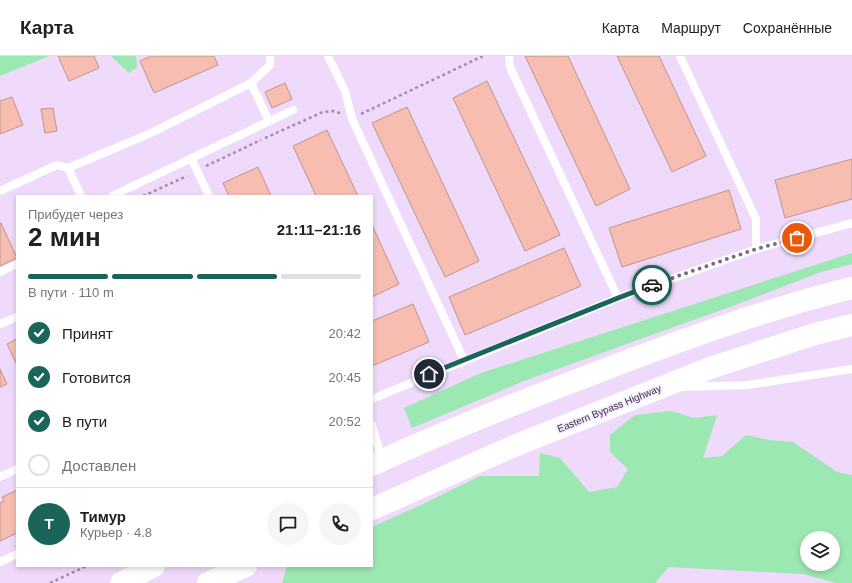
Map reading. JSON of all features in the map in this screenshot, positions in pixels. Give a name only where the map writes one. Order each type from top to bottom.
[{"type":"main road","points":[[377,462],[484,415],[695,335],[804,300],[852,288]]},
{"type":"main road","name":"Eastern Bypass Highway","points":[[373,510],[514,446],[710,368],[815,334],[852,326]]},
{"type":"main road","points":[[208,583],[244,567]]},
{"type":"main road","points":[[106,583],[148,569]]},
{"type":"main road","points":[[121,583],[148,569]]},
{"type":"lane","points":[[0,191],[57,165],[68,168],[149,134],[251,83],[270,65],[270,56]]},
{"type":"lane","points":[[328,56],[345,91],[352,118],[464,360]]},
{"type":"lane","points":[[509,56],[510,67],[618,298]]},
{"type":"lane","points":[[680,56],[756,219],[756,249]]},
{"type":"lane","points":[[251,83],[269,121]]},
{"type":"lane","points":[[114,195],[294,110]]},
{"type":"lane","points":[[192,158],[208,195]]},
{"type":"lane","points":[[68,168],[81,195]]},
{"type":"lane","points":[[373,399],[618,298],[756,249],[852,223]]},
{"type":"lane","points":[[0,272],[16,264]]},
{"type":"lane","points":[[0,324],[16,316]]},
{"type":"lane","points":[[660,388],[748,385],[852,369]]},
{"type":"lane","points":[[373,432],[377,462]]},
{"type":"lane","points":[[0,477],[16,469]]},
{"type":"lane","points":[[0,562],[16,554]]},
{"type":"path","points":[[145,195],[323,112],[333,111],[352,118],[483,56]]},
{"type":"path","points":[[50,583],[85,567]]},
{"type":"green space","points":[[0,56],[49,56],[0,76]]},
{"type":"green space","points":[[111,56],[136,56],[137,67],[129,73]]},
{"type":"green space","points":[[852,253],[852,264],[821,272],[738,304],[524,381],[412,428],[404,408],[481,373]]},
{"type":"green space","points":[[671,411],[694,418],[717,415],[703,458],[722,456],[746,435],[769,440],[793,442],[837,472],[852,475],[852,583],[836,583],[803,574],[669,567],[655,583],[282,583],[287,567],[373,567],[373,527],[480,476],[539,476],[540,453],[560,458],[589,492],[617,487],[628,469],[610,452],[610,435],[635,415]]},
{"type":"building","points":[[58,56],[94,56],[99,68],[69,81]]},
{"type":"building","points":[[151,56],[214,56],[218,65],[154,93],[140,61]]},
{"type":"building","points":[[525,56],[568,56],[630,189],[596,206]]},
{"type":"building","points":[[617,56],[659,56],[706,156],[672,172]]},
{"type":"building","points":[[487,81],[560,235],[525,251],[453,98]]},
{"type":"building","points":[[285,83],[292,99],[272,108],[265,92]]},
{"type":"building","points":[[12,97],[23,125],[0,134],[0,101]]},
{"type":"building","points":[[407,107],[479,261],[445,277],[372,123]]},
{"type":"building","points":[[53,108],[57,131],[45,133],[41,109]]},
{"type":"building","points":[[327,130],[358,195],[316,195],[293,146]]},
{"type":"building","points":[[852,159],[852,199],[785,218],[775,180]]},
{"type":"building","points":[[258,167],[271,195],[229,195],[223,183]]},
{"type":"building","points":[[729,190],[741,229],[622,267],[609,228]]},
{"type":"building","points":[[1,223],[16,258],[0,266]]},
{"type":"building","points":[[373,227],[399,284],[373,297]]},
{"type":"building","points":[[564,248],[581,286],[465,335],[449,297]]},
{"type":"building","points":[[413,304],[429,342],[373,366],[373,321]]},
{"type":"building","points":[[16,340],[16,363],[7,344]]},
{"type":"building","points":[[0,369],[7,384],[0,387]]},
{"type":"building","points":[[16,490],[16,533],[0,541],[0,503],[4,501],[2,497]]},
{"type":"way so far","points":[[652,285],[756,249],[797,238]]},
{"type":"route","points":[[429,374],[652,285]]}]
